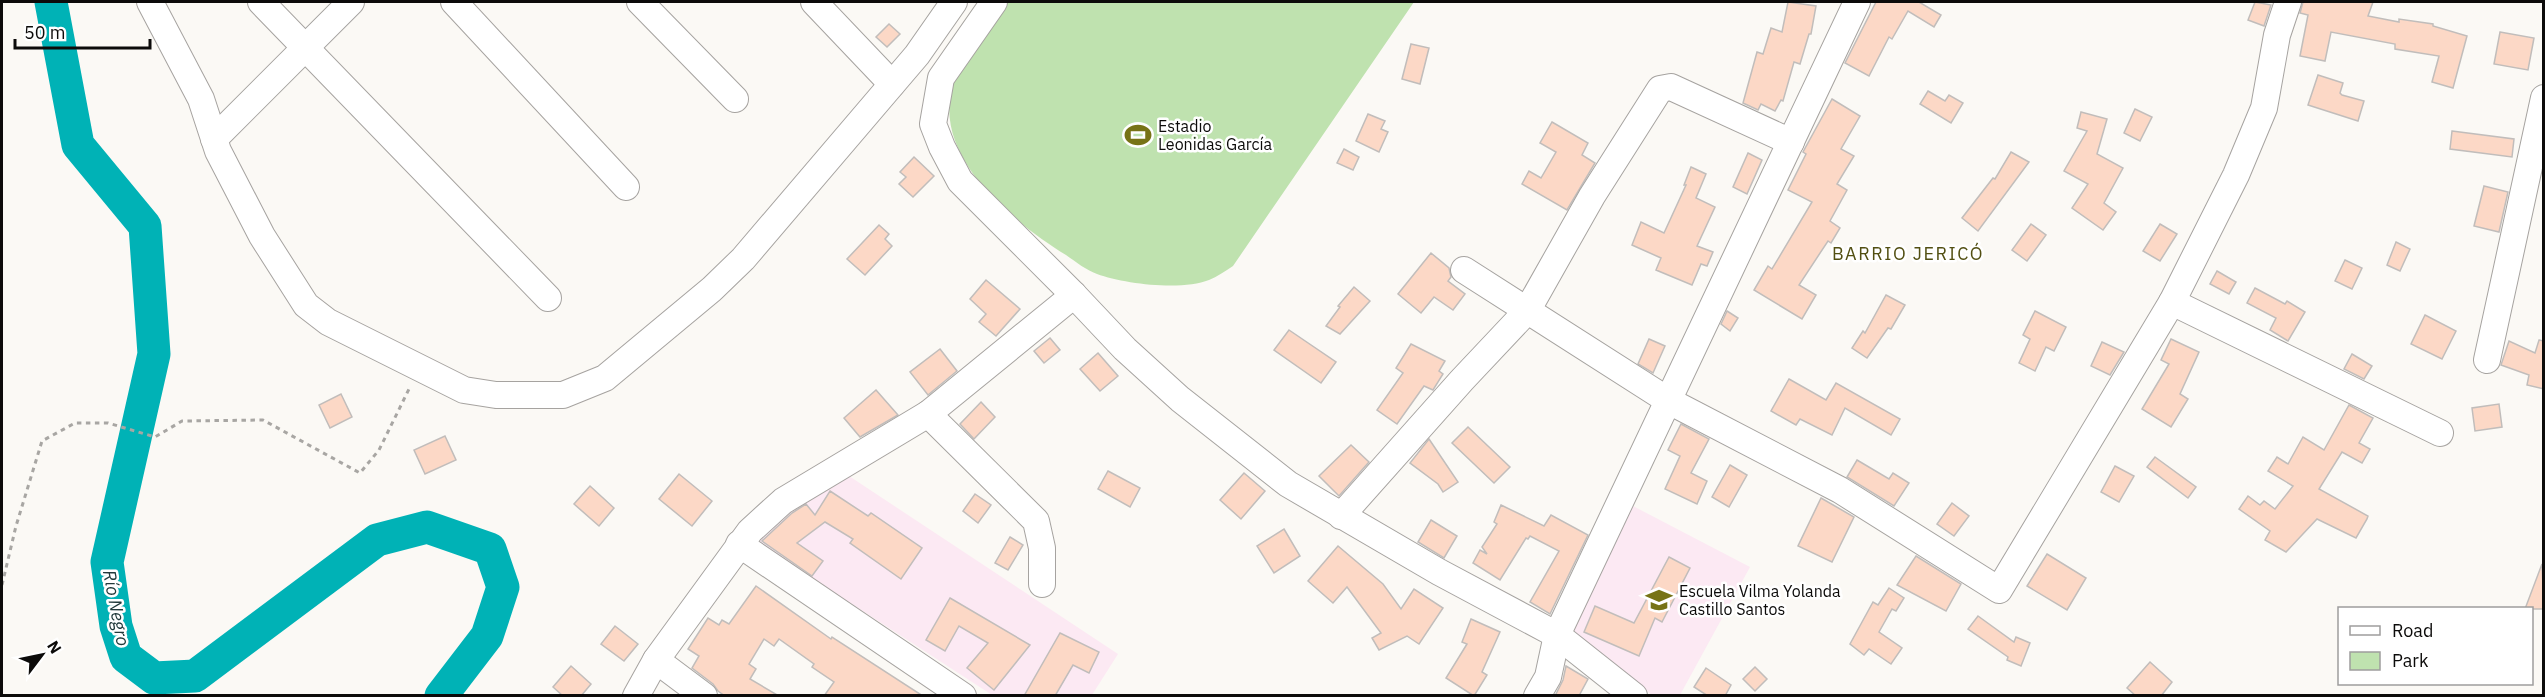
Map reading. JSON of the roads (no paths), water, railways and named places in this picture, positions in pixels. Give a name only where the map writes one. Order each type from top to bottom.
[{"type":"street","points":[[150,2],[201,99],[218,151],[262,236],[306,305],[328,322],[464,390],[496,395],[563,395],[605,378],[712,289],[743,259],[917,55],[954,2]]},
{"type":"street","points":[[261,2],[548,298]]},
{"type":"street","points":[[214,139],[351,2]]},
{"type":"street","points":[[454,2],[626,188]]},
{"type":"street","points":[[640,2],[735,99]]},
{"type":"street","points":[[814,2],[892,84]]},
{"type":"street","points":[[994,2],[941,78],[933,124],[960,181],[1125,349],[1180,399],[1288,484],[1341,516],[1557,635],[1634,696]]},
{"type":"street","points":[[1537,696],[1548,677],[1557,635],[1857,2]]},
{"type":"street","points":[[1464,270],[1669,401],[1840,490],[1999,590],[2172,302],[2236,175],[2264,108],[2277,35],[2288,2]]},
{"type":"street","points":[[1341,516],[1527,311],[1592,196],[1660,90],[1671,87],[1791,142]]},
{"type":"street","points":[[2487,360],[2544,98]]},
{"type":"street","points":[[704,696],[642,682],[739,544],[783,501],[928,414],[1074,295]]},
{"type":"street","points":[[2172,302],[2440,433]]},
{"type":"street","points":[[928,414],[1036,521],[1042,548],[1042,584]]},
{"type":"street","points":[[739,544],[963,696]]},
{"type":"waterway","name":"Río Negro","points":[[51,2],[78,145],[145,226],[154,354],[107,562],[116,626],[126,657],[154,678],[195,676],[377,540],[427,527],[490,549],[503,587],[487,636],[441,696]]},
{"type":"place","name":"Estadio Leonidas García","points":[[1138,135]]},
{"type":"place","name":"Escuela Vilma Yolanda Castillo Santos","points":[[1659,600]]},
{"type":"district","name":"BARRIO JERICÓ","points":[[1908,254]]}]
